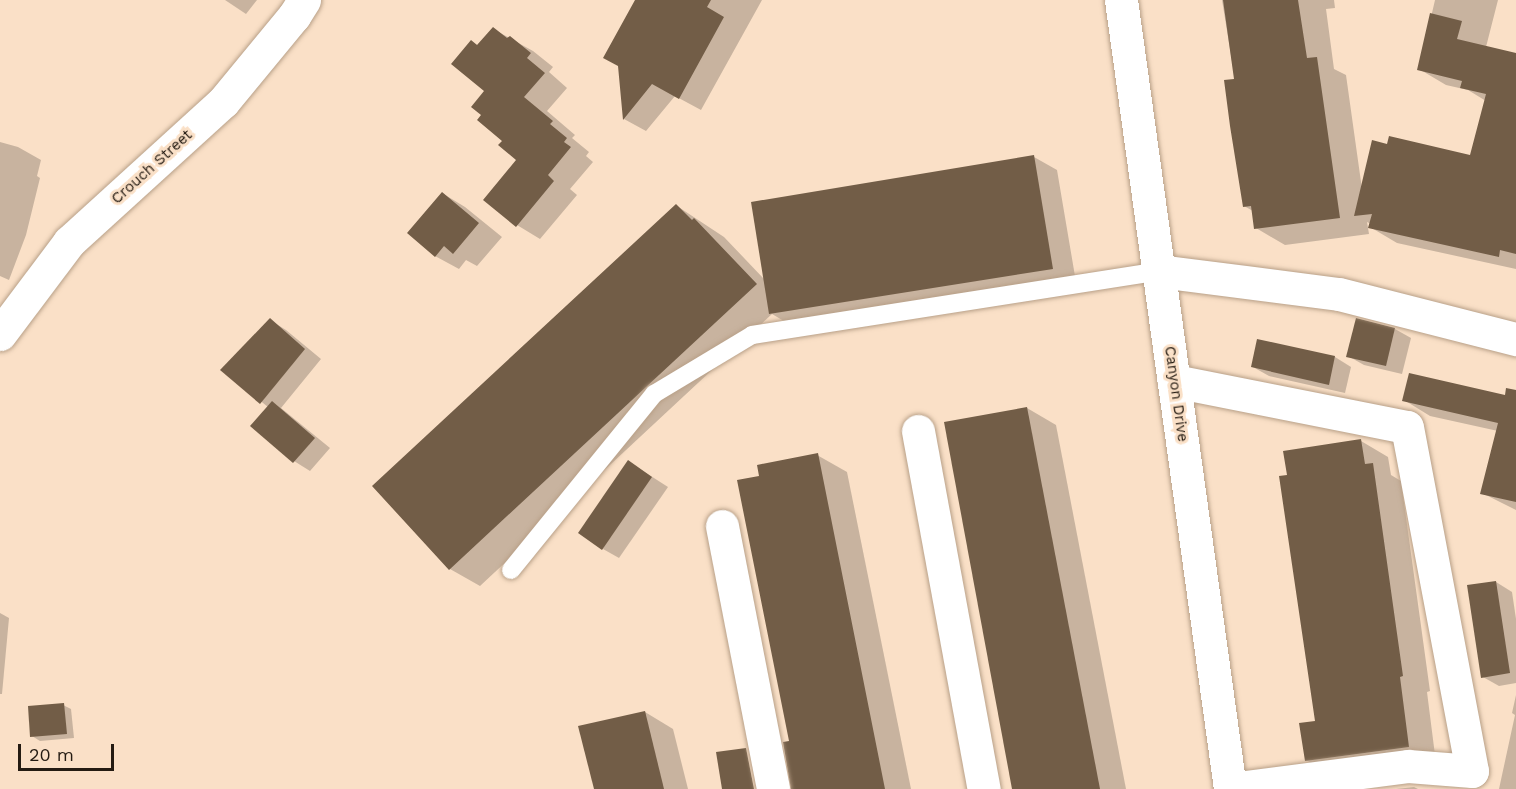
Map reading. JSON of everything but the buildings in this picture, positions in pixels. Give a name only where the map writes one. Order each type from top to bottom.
[{"type":"street","name":"Crouch Street","points":[[0,334],[69,242],[223,102],[294,16],[304,0]]},
{"type":"street","name":"Canyon Drive","points":[[1121,0],[1231,789]]},
{"type":"street","points":[[1159,271],[1339,294],[1516,339]]},
{"type":"street","points":[[1174,381],[1407,427],[1472,771],[1408,766],[1231,789]]},
{"type":"street","points":[[918,431],[984,789]]},
{"type":"street","points":[[722,526],[773,789]]},
{"type":"lane","points":[[511,570],[654,394],[752,335],[1159,271]]}]
